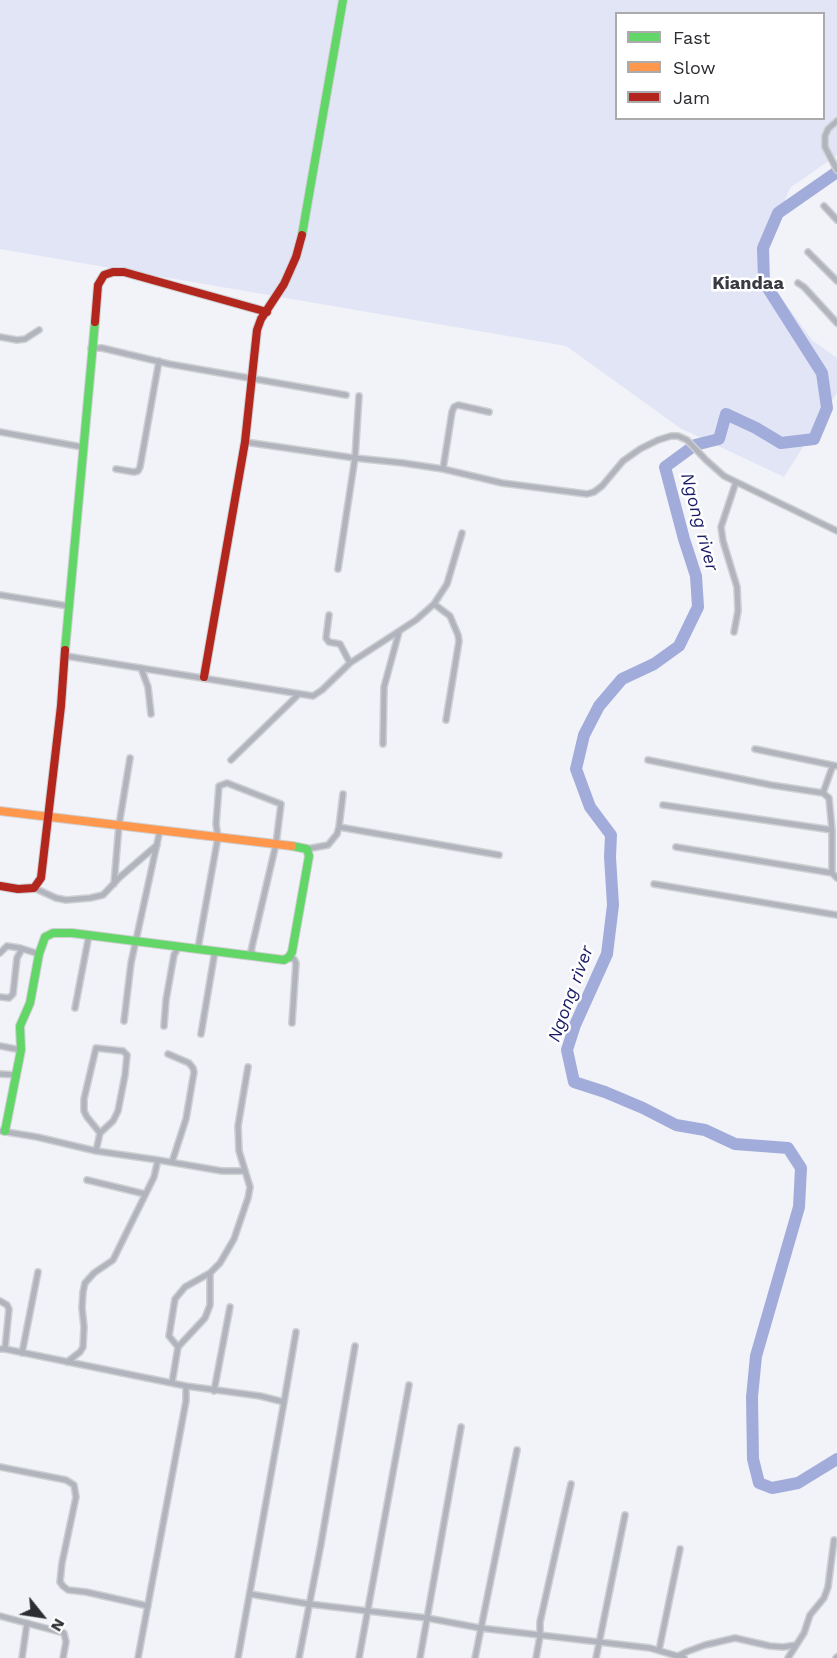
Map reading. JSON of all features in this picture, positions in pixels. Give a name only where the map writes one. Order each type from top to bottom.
[{"type":"street","points":[[204,677],[245,442],[258,324],[290,272],[301,241],[343,0]]},
{"type":"street","points":[[837,122],[828,129],[825,136],[825,147],[837,170]]},
{"type":"street","points":[[824,206],[837,220]]},
{"type":"street","points":[[808,252],[837,281]]},
{"type":"street","points":[[34,888],[41,878],[61,706],[98,285],[104,275],[124,272],[267,312]]},
{"type":"street","points":[[798,283],[837,323]]},
{"type":"street","points":[[0,337],[25,339],[39,330]]},
{"type":"street","points":[[91,348],[102,348],[251,379],[346,394]]},
{"type":"street","points":[[116,469],[134,472],[138,471],[141,466],[159,361]]},
{"type":"street","points":[[338,569],[356,458],[360,396]]},
{"type":"street","points":[[443,469],[454,407],[458,405],[489,412]]},
{"type":"street","points":[[0,432],[82,447]]},
{"type":"street","points":[[245,442],[443,469],[502,483],[587,494],[602,486],[623,461],[640,448],[658,440],[678,436],[687,440],[724,476],[837,531]]},
{"type":"street","points":[[734,632],[738,611],[737,587],[721,527],[736,482]]},
{"type":"street","points":[[66,656],[313,696],[350,663],[399,632],[434,604],[447,584],[462,533]]},
{"type":"street","points":[[0,596],[68,606]]},
{"type":"street","points":[[434,604],[450,615],[459,641],[446,720]]},
{"type":"street","points":[[329,615],[326,638],[329,642],[340,644],[350,663]]},
{"type":"street","points":[[383,744],[384,687],[399,632]]},
{"type":"street","points":[[141,668],[148,687],[151,714]]},
{"type":"street","points":[[231,760],[299,694]]},
{"type":"street","points":[[755,749],[835,765],[823,793]]},
{"type":"street","points":[[114,884],[118,825],[130,758]]},
{"type":"street","points":[[648,760],[823,793],[829,798],[835,875],[676,847]]},
{"type":"street","points":[[198,948],[218,837],[216,824],[219,786],[227,783],[281,804],[276,844],[251,951],[255,956]]},
{"type":"street","points":[[0,811],[307,849],[328,845],[337,834],[343,794]]},
{"type":"street","points":[[663,805],[832,830]]},
{"type":"street","points":[[339,826],[499,855]]},
{"type":"street","points":[[124,1021],[131,963],[160,830]]},
{"type":"street","points":[[0,886],[18,889],[34,888],[66,900],[103,895],[157,845]]},
{"type":"street","points":[[288,958],[292,952],[300,916],[308,861],[307,849]]},
{"type":"street","points":[[654,884],[837,915]]},
{"type":"street","points":[[244,1171],[222,1172],[96,1151],[3,1131],[17,1075],[21,1050],[20,1026],[30,1003],[39,954],[45,937],[49,934],[72,933],[284,960],[294,959],[296,963],[292,1023]]},
{"type":"street","points":[[75,1008],[89,935]]},
{"type":"street","points":[[0,953],[7,946],[39,954]]},
{"type":"street","points":[[164,1026],[174,955],[179,946]]},
{"type":"street","points":[[0,997],[9,998],[13,994],[17,958],[22,949]]},
{"type":"street","points":[[201,1034],[215,951]]},
{"type":"street","points":[[0,1046],[21,1050]]},
{"type":"street","points":[[96,1151],[100,1133],[113,1121],[118,1111],[127,1055],[123,1051],[99,1048],[95,1050],[84,1099],[84,1111],[100,1133]]},
{"type":"street","points":[[168,1054],[189,1063],[194,1072],[186,1119],[172,1162]]},
{"type":"street","points":[[178,1347],[169,1336],[175,1299],[185,1287],[210,1273],[220,1263],[234,1239],[248,1198],[250,1187],[239,1151],[238,1126],[248,1067]]},
{"type":"street","points":[[0,1074],[17,1075]]},
{"type":"street","points":[[67,1362],[83,1347],[82,1308],[85,1283],[94,1273],[113,1260],[154,1177],[158,1160]]},
{"type":"street","points":[[87,1180],[145,1194]]},
{"type":"street","points":[[22,1353],[38,1272]]},
{"type":"street","points":[[172,1383],[178,1347],[204,1317],[210,1305],[210,1273]]},
{"type":"street","points":[[0,1301],[9,1309],[3,1349],[186,1386],[260,1396],[285,1402]]},
{"type":"street","points":[[214,1391],[230,1307]]},
{"type":"street","points":[[238,1658],[296,1332]]},
{"type":"street","points":[[299,1658],[355,1346]]},
{"type":"street","points":[[359,1658],[409,1385]]},
{"type":"street","points":[[138,1658],[186,1401],[186,1386]]},
{"type":"street","points":[[420,1658],[461,1427]]},
{"type":"street","points":[[475,1658],[518,1450]]},
{"type":"street","points":[[0,1467],[66,1480],[74,1485],[76,1497],[62,1563],[60,1582],[63,1586],[68,1590],[148,1606]]},
{"type":"street","points":[[536,1658],[540,1623],[571,1484]]},
{"type":"street","points":[[596,1658],[625,1515]]},
{"type":"street","points":[[788,1658],[804,1633],[810,1615],[824,1598],[828,1587],[834,1540]]},
{"type":"street","points":[[659,1650],[680,1549]]},
{"type":"street","points":[[250,1594],[309,1604],[427,1618],[480,1628],[659,1650],[684,1658]]},
{"type":"street","points":[[0,1616],[64,1633],[66,1642],[63,1658]]},
{"type":"street","points":[[22,1658],[27,1623]]},
{"type":"street","points":[[676,1657],[705,1645],[735,1638],[770,1646],[796,1645]]},
{"type":"shaded area","points":[[0,0],[837,0],[837,155],[790,188],[758,266],[812,340],[837,358],[837,393],[784,477],[680,428],[566,346],[0,249]]},
{"type":"waterway","name":"Ngong river","points":[[837,172],[778,213],[763,248],[764,282],[822,373],[827,408],[814,439],[781,443],[726,414],[719,439],[695,445],[665,467],[696,576],[698,607],[679,646],[654,664],[622,679],[599,706],[584,735],[576,769],[590,807],[611,835],[613,905],[607,954],[575,1025],[567,1050],[574,1082],[643,1108],[676,1125],[705,1130],[735,1144],[788,1148],[801,1168],[799,1207],[756,1356],[752,1397],[753,1459],[759,1483],[772,1488],[798,1483],[837,1459]]},
{"type":"traffic: fast","points":[[302,235],[343,0]]},
{"type":"traffic: fast","points":[[65,650],[95,322]]},
{"type":"traffic: fast","points":[[5,1131],[21,1050],[20,1026],[30,1003],[39,954],[45,937],[53,933],[72,933],[284,960],[292,952],[309,856],[307,849],[292,846]]},
{"type":"traffic: slow","points":[[0,811],[292,846]]},
{"type":"traffic: jam","points":[[204,677],[245,442],[257,330],[261,319],[284,284],[296,257],[302,235]]},
{"type":"traffic: jam","points":[[95,322],[98,285],[104,275],[113,272],[124,272],[267,312]]},
{"type":"traffic: jam","points":[[0,886],[18,889],[34,888],[41,878],[61,706],[65,650]]},
{"type":"district","name":"Kiandaa","points":[[748,284]]}]
